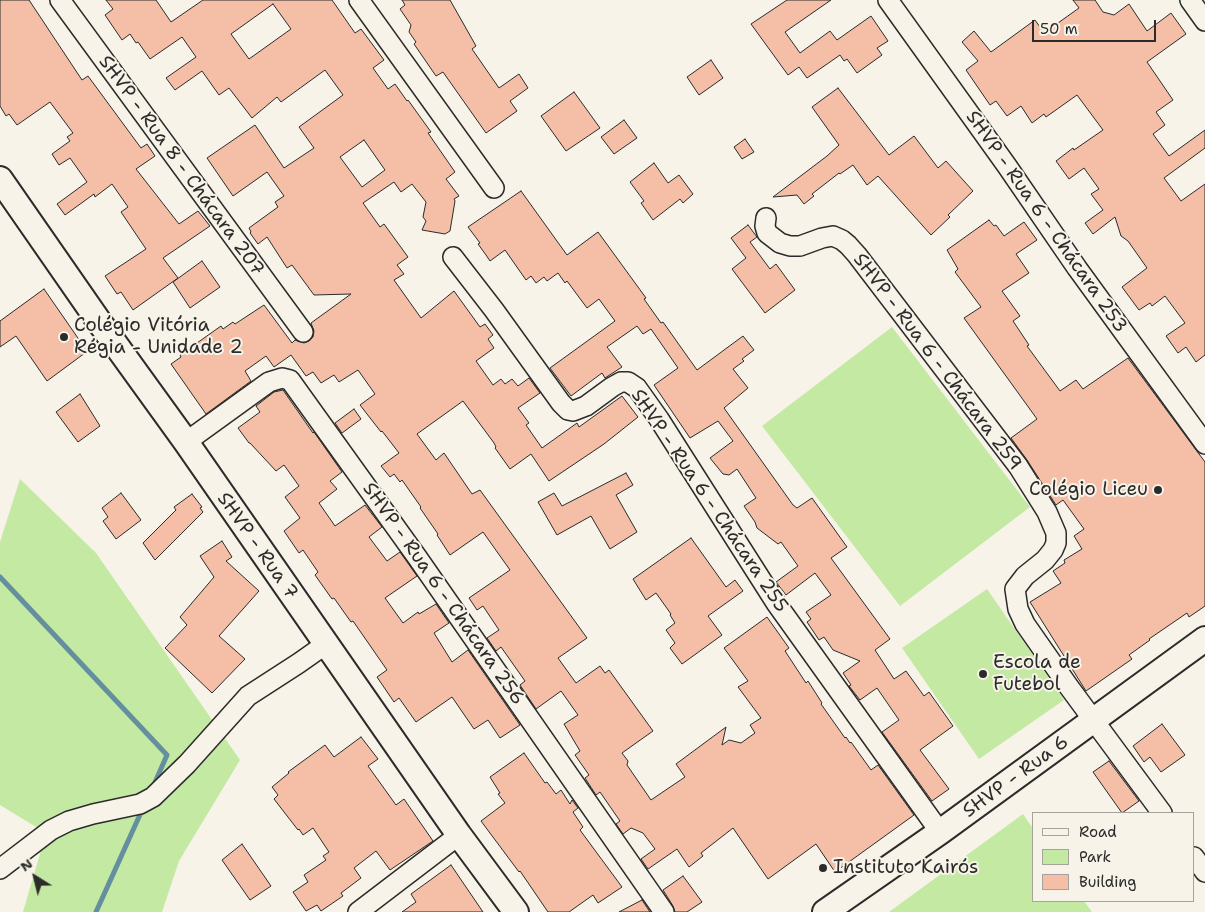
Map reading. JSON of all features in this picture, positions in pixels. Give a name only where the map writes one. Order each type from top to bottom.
[{"type":"street","name":"SHVP - Rua 8 - Chácara 207","points":[[60,0],[302,332]]},
{"type":"street","points":[[359,0],[494,188]]},
{"type":"street","name":"SHVP - Rua 6 - Chácara 253","points":[[888,0],[1007,166],[1077,268],[1205,444]]},
{"type":"street","points":[[1190,0],[1205,21]]},
{"type":"street","name":"SHVP - Rua 7","points":[[1,182],[186,442],[459,835],[516,912]]},
{"type":"street","name":"SHVP - Rua 6 - Chácara 259","points":[[766,218],[765,226],[767,233],[780,243],[800,246],[833,236],[848,245],[1018,466],[1047,512],[1056,532],[1056,543],[1053,550],[1025,576],[1015,589],[1018,609],[1025,624],[1161,812]]},
{"type":"street","name":"SHVP - Rua 6 - Chácara 255","points":[[453,257],[568,410],[573,412],[586,406],[621,382],[628,382],[637,388],[659,419],[776,603],[940,832]]},
{"type":"street","name":"SHVP - Rua 6 - Chácara 256","points":[[186,442],[269,382],[282,378],[290,380],[417,557],[664,912]]},
{"type":"street","name":"SHVP - Rua 6","points":[[825,912],[940,832],[1205,639]]},
{"type":"street","points":[[0,869],[51,830],[69,821],[140,804],[153,797],[248,696],[326,644]]},
{"type":"street","points":[[358,912],[459,835]]},
{"type":"street","points":[[1195,858],[1205,872]]},
{"type":"green space","points":[[892,327],[1030,507],[900,606],[762,426]]},
{"type":"green space","points":[[20,479],[96,553],[240,760],[179,861],[162,912],[23,912],[46,833],[0,805],[0,542]]},
{"type":"green space","name":"Escola de Futebol","points":[[987,589],[1064,700],[979,759],[902,648]]},
{"type":"green space","points":[[1023,814],[1032,827],[1032,902],[1085,902],[1092,912],[889,912]]},
{"type":"building","points":[[0,0],[29,0],[82,80],[88,76],[141,148],[147,144],[155,156],[136,169],[179,224],[198,211],[210,226],[163,258],[178,278],[133,310],[121,292],[117,294],[105,276],[146,249],[121,212],[128,207],[112,184],[95,197],[94,194],[65,215],[57,204],[87,182],[70,158],[59,165],[52,154],[70,141],[67,137],[73,133],[50,102],[17,125],[9,114],[6,116],[0,106]]},
{"type":"building","points":[[106,0],[156,0],[171,22],[203,0],[332,0],[355,33],[361,29],[384,60],[373,68],[388,89],[395,84],[408,100],[431,132],[428,133],[455,172],[446,179],[459,196],[454,199],[450,231],[445,234],[422,230],[426,221],[423,217],[426,202],[412,184],[401,192],[394,182],[363,203],[380,227],[384,224],[408,257],[397,265],[404,274],[394,280],[421,318],[454,291],[480,327],[485,324],[493,335],[488,339],[494,348],[476,361],[493,385],[501,379],[505,384],[512,379],[518,386],[529,378],[540,393],[518,408],[529,423],[526,425],[542,448],[577,423],[579,427],[622,396],[638,417],[604,444],[549,481],[531,454],[510,469],[495,448],[494,443],[463,401],[417,434],[436,460],[444,453],[472,494],[480,490],[587,638],[558,658],[576,683],[600,666],[605,673],[609,670],[653,731],[622,753],[628,761],[627,765],[651,800],[685,777],[676,764],[726,727],[722,745],[729,740],[741,743],[755,733],[750,725],[761,718],[738,687],[748,681],[724,648],[767,617],[789,648],[785,651],[806,683],[808,681],[821,704],[845,738],[851,742],[871,770],[878,765],[914,815],[835,872],[816,844],[768,879],[733,828],[701,853],[703,856],[689,867],[677,849],[648,869],[641,859],[655,849],[643,833],[631,828],[623,834],[616,824],[620,821],[600,792],[596,795],[585,778],[589,775],[575,755],[580,751],[564,724],[578,715],[561,691],[536,709],[520,685],[525,681],[501,647],[496,651],[487,638],[499,630],[483,606],[477,610],[469,598],[510,570],[483,532],[450,555],[402,480],[400,482],[394,474],[390,477],[381,466],[399,453],[360,405],[375,394],[358,370],[339,382],[334,375],[321,383],[313,372],[306,376],[291,355],[274,367],[266,356],[245,371],[251,381],[206,414],[171,364],[181,357],[180,355],[221,326],[223,329],[233,322],[235,324],[264,305],[292,343],[295,340],[304,343],[313,337],[314,331],[311,323],[351,294],[314,295],[292,265],[287,268],[267,237],[258,244],[250,233],[249,228],[278,207],[275,202],[284,196],[267,172],[233,196],[207,158],[255,125],[284,168],[314,148],[299,127],[343,95],[325,70],[281,102],[277,97],[252,118],[229,88],[219,95],[202,71],[175,90],[166,78],[196,57],[182,37],[150,59],[130,34],[122,40],[105,15],[113,9]],"holes":[[[273,4],[291,29],[249,59],[231,34]],[[364,140],[385,170],[362,187],[340,157]]]},
{"type":"building","points":[[402,0],[450,0],[476,46],[472,49],[499,88],[519,74],[528,88],[510,101],[517,111],[486,133],[443,72],[436,76],[414,44],[416,42],[409,32],[411,25],[400,9],[405,5]]},
{"type":"building","points":[[787,0],[831,0],[785,32],[800,53],[830,31],[837,40],[871,16],[888,41],[877,48],[882,55],[857,73],[847,59],[844,61],[840,55],[807,78],[799,67],[788,75],[751,24]]},
{"type":"building","points":[[1073,0],[1095,0],[1103,12],[1114,15],[1129,4],[1147,31],[1171,13],[1186,34],[1147,62],[1173,100],[1156,112],[1165,125],[1153,134],[1169,156],[1205,130],[1205,148],[1164,178],[1181,201],[1205,184],[1205,355],[1196,362],[1186,347],[1178,353],[1166,336],[1185,323],[1165,296],[1152,306],[1150,303],[1139,310],[1122,287],[1147,268],[1128,241],[1121,236],[1115,217],[1093,234],[1085,223],[1103,210],[1091,194],[1099,189],[1084,168],[1069,179],[1056,161],[1103,130],[1077,95],[1046,117],[1044,114],[1032,123],[1021,106],[1007,116],[996,101],[990,105],[966,70],[978,61],[962,42],[974,31],[991,52],[1035,20],[1044,33],[1079,8]]},
{"type":"building","points":[[711,60],[723,78],[699,95],[687,77]]},
{"type":"building","points":[[838,88],[889,155],[914,136],[938,168],[946,161],[973,191],[948,215],[950,217],[931,235],[878,176],[867,185],[853,165],[839,173],[812,194],[814,196],[804,204],[797,195],[773,197],[839,145],[812,107]]},
{"type":"building","points":[[574,92],[600,128],[566,151],[541,116]]},
{"type":"building","points":[[624,120],[637,138],[614,154],[601,137]]},
{"type":"building","points":[[745,139],[754,152],[742,159],[734,147]]},
{"type":"building","points":[[654,163],[668,183],[679,175],[693,194],[683,203],[680,199],[653,220],[641,203],[644,201],[630,182]]},
{"type":"building","points":[[521,191],[567,255],[598,232],[646,298],[644,299],[661,323],[663,322],[697,370],[743,336],[754,350],[733,369],[748,388],[724,408],[793,505],[797,508],[812,498],[847,547],[831,558],[890,639],[875,650],[894,679],[906,671],[924,696],[929,692],[953,726],[920,750],[949,789],[932,801],[882,732],[899,720],[877,688],[860,700],[849,686],[851,685],[843,673],[860,661],[833,650],[824,637],[819,640],[807,622],[811,619],[806,612],[831,595],[815,573],[786,595],[776,582],[798,566],[781,542],[778,544],[757,528],[744,506],[756,498],[737,469],[729,475],[723,474],[710,458],[733,441],[718,421],[690,438],[654,385],[678,368],[651,329],[643,334],[637,326],[607,347],[622,367],[605,378],[602,373],[571,396],[550,368],[615,321],[599,299],[587,308],[567,281],[565,283],[558,273],[547,281],[544,277],[536,283],[531,276],[526,280],[505,250],[490,261],[468,227]]},
{"type":"building","points":[[989,220],[994,226],[996,225],[1004,236],[1024,222],[1037,240],[1016,254],[1029,273],[1002,291],[1020,316],[1013,321],[1029,345],[1027,346],[1060,391],[1076,380],[1083,389],[1128,358],[1205,462],[1205,606],[1189,617],[1187,613],[1149,639],[1129,655],[1132,659],[1086,691],[1030,602],[1061,583],[1053,571],[1065,563],[1064,560],[1082,549],[1074,536],[1084,529],[1063,500],[1056,505],[1011,438],[1037,419],[964,318],[981,307],[955,272],[958,269],[947,250]]},
{"type":"building","points":[[748,225],[757,237],[750,242],[770,269],[776,264],[795,290],[765,313],[732,269],[746,258],[731,238]]},
{"type":"building","points":[[202,261],[220,287],[190,308],[173,282]]},
{"type":"building","name":"Colégio Vitória Régia - Unidade 2","points":[[44,289],[80,341],[89,350],[47,381],[16,336],[0,347],[0,321]]},
{"type":"building","points":[[283,390],[342,472],[330,481],[337,489],[319,503],[335,526],[365,505],[382,527],[369,537],[387,561],[400,552],[417,576],[385,598],[403,623],[418,612],[419,614],[436,604],[449,623],[434,633],[452,662],[468,650],[520,725],[500,738],[488,720],[474,729],[452,697],[416,722],[399,698],[394,702],[377,677],[387,670],[353,621],[351,622],[334,598],[332,599],[315,575],[318,572],[303,550],[299,553],[284,531],[300,518],[285,497],[299,486],[284,465],[276,471],[249,443],[238,428],[260,412],[256,406],[274,392]]},
{"type":"building","points":[[80,394],[100,426],[78,442],[56,412]]},
{"type":"building","points":[[354,409],[361,419],[342,433],[335,423]]},
{"type":"building","points":[[626,473],[633,485],[616,495],[637,532],[610,549],[591,516],[557,535],[538,502],[554,493],[562,506]]},
{"type":"building","points":[[121,493],[141,520],[116,539],[103,521],[108,517],[102,508]]},
{"type":"building","points":[[192,494],[202,507],[200,508],[203,512],[155,560],[143,543],[176,510],[174,507]]},
{"type":"building","points":[[691,538],[726,587],[735,580],[743,591],[708,616],[722,635],[682,664],[670,648],[675,643],[666,630],[675,623],[671,614],[656,593],[646,600],[633,579]]},
{"type":"building","points":[[222,541],[232,557],[226,561],[259,591],[219,636],[245,659],[212,693],[165,648],[187,625],[180,617],[214,577],[200,556]]},
{"type":"building","points":[[1162,724],[1185,755],[1161,772],[1150,757],[1144,762],[1133,746]]},
{"type":"building","points":[[361,737],[378,759],[368,766],[396,805],[404,799],[433,841],[390,870],[376,851],[354,868],[361,878],[341,893],[343,896],[321,911],[317,905],[306,911],[293,892],[308,882],[304,875],[326,860],[323,856],[329,852],[313,828],[303,835],[298,830],[274,799],[278,795],[272,787],[288,772],[325,745],[334,757]]},
{"type":"building","points":[[524,753],[545,783],[547,782],[556,794],[561,790],[570,804],[572,800],[578,808],[573,812],[583,827],[580,830],[622,887],[598,903],[593,895],[569,912],[548,912],[520,871],[481,821],[505,803],[498,794],[500,793],[490,777]]},
{"type":"building","points":[[1109,761],[1139,801],[1121,812],[1093,772]]},
{"type":"building","points":[[242,844],[271,886],[250,900],[222,860]]},
{"type":"building","points":[[451,865],[483,912],[402,912],[416,902],[411,894]]},
{"type":"building","points":[[683,876],[702,902],[687,912],[675,912],[663,890]]},
{"type":"building","points":[[642,900],[650,912],[619,912]]},
{"type":"waterway","points":[[0,577],[167,755],[153,787]]},
{"type":"waterway","points":[[96,912],[143,808]]},
{"type":"place","name":"Colégio Vitória Régia - Unidade 2","points":[[64,337]]},
{"type":"place","name":"Colégio Liceu","points":[[1158,490]]},
{"type":"place","name":"Escola de Futebol","points":[[983,674]]},
{"type":"place","name":"Instituto Kairós","points":[[823,868]]}]
